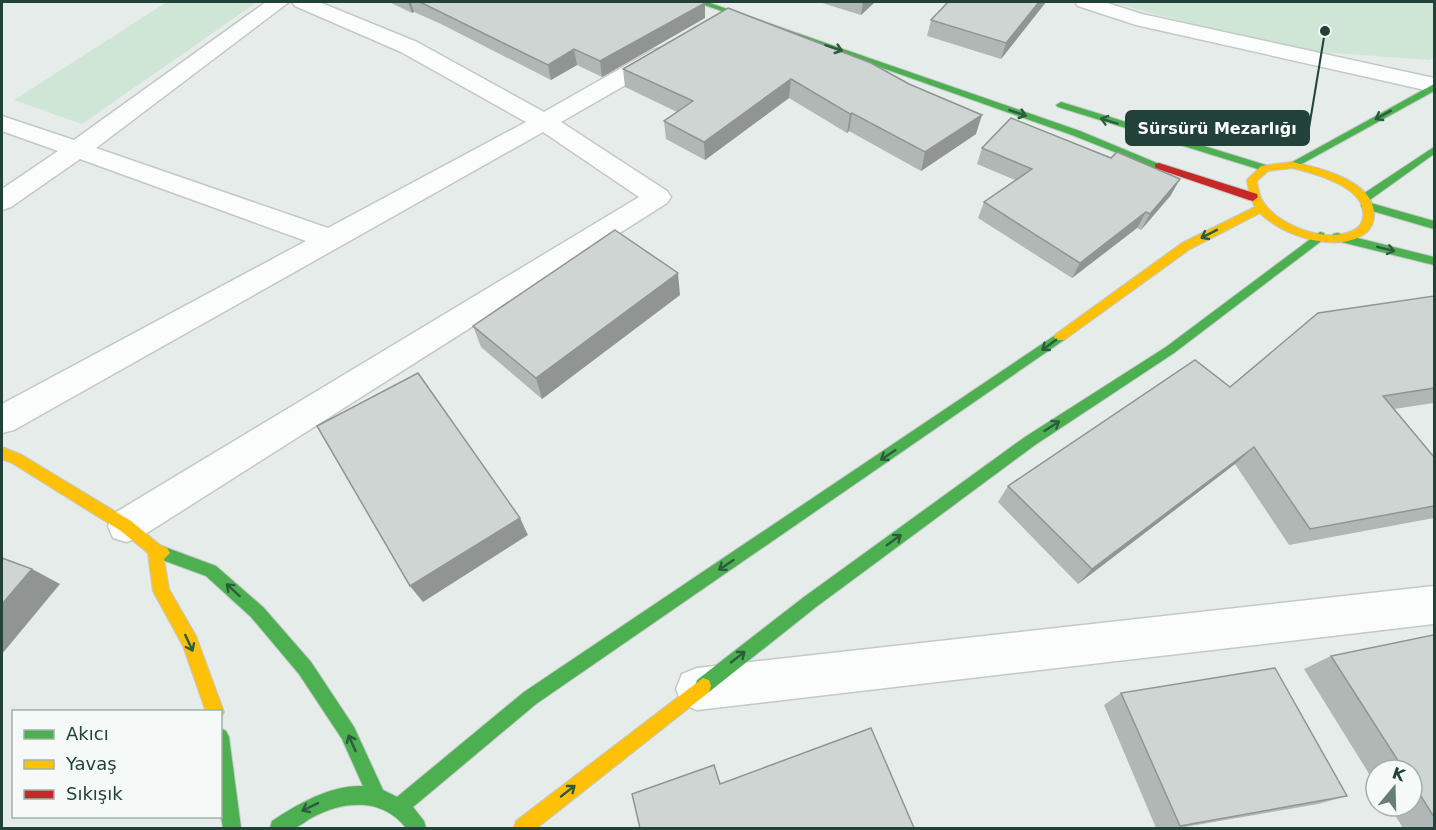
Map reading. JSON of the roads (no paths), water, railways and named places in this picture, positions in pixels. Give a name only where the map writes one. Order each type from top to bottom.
[{"type":"street","points":[[2,201],[77,150],[279,2]]},
{"type":"street","points":[[126,526],[658,197],[544,122],[409,46],[302,2]]},
{"type":"street","points":[[700,2],[734,7],[847,38]]},
{"type":"street","points":[[1085,2],[1136,19],[1434,86]]},
{"type":"street","points":[[2,420],[544,122],[693,36],[734,7]]},
{"type":"street","points":[[734,7],[1257,202],[1287,226],[1320,236],[1337,237],[1353,235],[1364,229],[1369,220],[1369,210],[1365,202],[1341,180],[1317,170],[1292,165],[1265,168],[1051,102]]},
{"type":"street","points":[[1292,165],[1434,86]]},
{"type":"street","points":[[2,123],[330,239]]},
{"type":"street","points":[[1365,202],[1434,150]]},
{"type":"street","points":[[1257,202],[1251,188],[1252,180],[1265,168]]},
{"type":"street","points":[[399,807],[530,698],[1018,367],[1186,246],[1257,202]]},
{"type":"street","points":[[1365,202],[1434,225]]},
{"type":"street","points":[[542,821],[698,689],[810,602],[1030,441],[1170,350],[1320,236]]},
{"type":"street","points":[[1337,237],[1434,261]]},
{"type":"street","points":[[2,453],[17,459],[126,526],[155,550],[211,571],[257,612],[305,668],[348,733],[376,796]]},
{"type":"street","points":[[155,550],[161,591],[190,642],[214,710]]},
{"type":"street","points":[[698,689],[1428,614]]},
{"type":"street","points":[[222,752],[232,828]]},
{"type":"street","points":[[279,828],[295,815],[323,801],[350,795],[376,796],[399,807],[417,828]]},
{"type":"place","name":"Sürsürü Mezarlığı","points":[[1325,31]]}]
